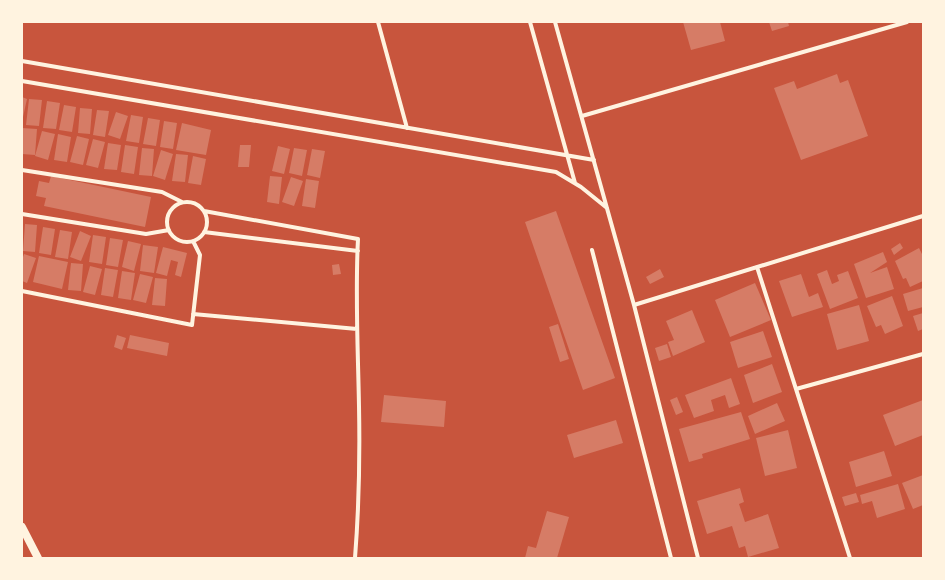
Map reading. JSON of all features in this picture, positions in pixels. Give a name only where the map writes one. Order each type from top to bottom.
[{"type":"main road","points":[[22,527],[38,558]]},
{"type":"street","points":[[378,22],[407,128]]},
{"type":"street","points":[[530,22],[575,183]]},
{"type":"street","points":[[555,22],[634,305],[698,558]]},
{"type":"street","points":[[582,116],[907,22]]},
{"type":"street","points":[[22,61],[594,160]]},
{"type":"street","points":[[22,81],[518,164],[556,172],[575,183],[607,208]]},
{"type":"street","points":[[22,170],[162,192],[182,202],[194,203],[204,211],[358,239],[357,329],[359,508],[355,558]]},
{"type":"street","points":[[182,202],[172,208],[167,219],[169,230],[172,235],[182,241],[193,240],[204,232],[207,221],[204,211]]},
{"type":"street","points":[[22,214],[146,234],[169,230]]},
{"type":"street","points":[[634,305],[923,216]]},
{"type":"street","points":[[204,232],[358,251]]},
{"type":"street","points":[[22,291],[192,325],[200,255],[193,240]]},
{"type":"street","points":[[592,250],[671,558]]},
{"type":"street","points":[[757,267],[850,558]]},
{"type":"street","points":[[193,314],[357,329]]},
{"type":"street","points":[[796,389],[923,354]]},
{"type":"building","points":[[683,22],[720,22],[725,41],[691,50]]},
{"type":"building","points":[[769,22],[788,22],[789,26],[772,31]]},
{"type":"building","points":[[837,74],[840,83],[848,80],[868,136],[801,160],[774,88],[794,81],[797,89]]},
{"type":"building","points":[[22,97],[27,99],[23,117],[22,117]]},
{"type":"building","points":[[29,99],[42,100],[39,126],[26,125]]},
{"type":"building","points":[[47,101],[60,103],[56,129],[43,128]]},
{"type":"building","points":[[64,105],[76,107],[72,132],[59,130]]},
{"type":"building","points":[[80,108],[92,109],[90,134],[78,133]]},
{"type":"building","points":[[97,110],[109,111],[105,137],[93,135]]},
{"type":"building","points":[[116,112],[128,116],[120,139],[108,135]]},
{"type":"building","points":[[131,115],[143,117],[139,143],[126,141]]},
{"type":"building","points":[[148,118],[160,120],[156,146],[143,144]]},
{"type":"building","points":[[164,121],[177,123],[173,149],[160,147]]},
{"type":"building","points":[[182,123],[211,130],[206,155],[176,150]]},
{"type":"building","points":[[22,128],[37,129],[35,155],[22,154]]},
{"type":"building","points":[[42,131],[55,134],[48,160],[35,156]]},
{"type":"building","points":[[58,134],[71,137],[67,162],[54,160]]},
{"type":"building","points":[[77,136],[89,139],[83,165],[70,162]]},
{"type":"building","points":[[93,139],[105,142],[98,168],[86,165]]},
{"type":"building","points":[[108,143],[121,145],[117,170],[104,169]]},
{"type":"building","points":[[125,145],[138,147],[134,174],[121,172]]},
{"type":"building","points":[[240,145],[251,145],[249,167],[238,167]]},
{"type":"building","points":[[278,146],[290,149],[284,174],[272,171]]},
{"type":"building","points":[[142,148],[154,149],[152,176],[139,175]]},
{"type":"building","points":[[294,148],[307,150],[302,176],[289,173]]},
{"type":"building","points":[[312,149],[325,151],[320,178],[307,175]]},
{"type":"building","points":[[161,150],[173,154],[165,180],[153,176]]},
{"type":"building","points":[[176,154],[188,155],[185,182],[172,181]]},
{"type":"building","points":[[193,156],[206,159],[201,185],[188,183]]},
{"type":"building","points":[[51,176],[151,197],[145,227],[44,206],[46,198],[36,196],[39,181],[49,183]]},
{"type":"building","points":[[270,176],[282,177],[279,204],[267,202]]},
{"type":"building","points":[[291,177],[303,181],[294,206],[282,202]]},
{"type":"building","points":[[306,179],[319,181],[315,208],[302,206]]},
{"type":"building","points":[[556,211],[615,378],[583,390],[525,222]]},
{"type":"building","points":[[25,224],[37,225],[35,252],[23,251]]},
{"type":"building","points":[[43,227],[55,229],[51,255],[39,253]]},
{"type":"building","points":[[60,230],[72,232],[68,259],[55,257]]},
{"type":"building","points":[[80,231],[91,236],[81,261],[70,257]]},
{"type":"building","points":[[93,235],[106,237],[102,264],[89,262]]},
{"type":"building","points":[[110,238],[123,240],[118,267],[106,265]]},
{"type":"building","points":[[128,241],[141,244],[134,271],[122,267]]},
{"type":"building","points":[[900,243],[903,248],[894,255],[891,249]]},
{"type":"building","points":[[143,245],[158,247],[154,273],[140,271]]},
{"type":"building","points":[[163,247],[187,253],[181,277],[175,275],[178,262],[171,260],[167,276],[156,273]]},
{"type":"building","points":[[919,248],[923,256],[923,281],[910,287],[906,278],[903,279],[895,261]]},
{"type":"building","points":[[883,252],[887,262],[870,273],[887,267],[894,289],[866,298],[854,264]]},
{"type":"building","points":[[24,254],[36,258],[27,283],[22,281],[22,260]]},
{"type":"building","points":[[39,256],[68,262],[62,289],[33,282]]},
{"type":"building","points":[[71,263],[83,264],[81,291],[68,290]]},
{"type":"building","points":[[339,264],[341,274],[333,275],[332,265]]},
{"type":"building","points":[[90,266],[102,269],[95,295],[83,292]]},
{"type":"building","points":[[105,268],[118,270],[113,297],[101,295]]},
{"type":"building","points":[[660,269],[664,277],[650,284],[646,277]]},
{"type":"building","points":[[827,270],[832,284],[839,281],[837,275],[848,271],[858,298],[830,309],[817,274]]},
{"type":"building","points":[[122,271],[135,273],[131,300],[118,298]]},
{"type":"building","points":[[140,274],[153,277],[146,303],[133,300]]},
{"type":"building","points":[[801,274],[809,297],[818,293],[823,307],[792,317],[779,281]]},
{"type":"building","points":[[155,278],[167,279],[165,306],[152,305]]},
{"type":"building","points":[[755,283],[771,320],[730,337],[715,300]]},
{"type":"building","points":[[923,288],[923,307],[908,311],[903,294]]},
{"type":"building","points":[[892,296],[903,326],[885,334],[881,325],[876,327],[867,306]]},
{"type":"building","points":[[859,305],[869,341],[837,350],[827,314]]},
{"type":"building","points":[[692,310],[705,342],[673,356],[668,342],[674,340],[666,321]]},
{"type":"building","points":[[923,313],[923,329],[918,331],[913,316]]},
{"type":"building","points":[[558,324],[569,359],[560,362],[549,327]]},
{"type":"building","points":[[763,331],[772,357],[738,368],[730,342]]},
{"type":"building","points":[[117,335],[126,338],[122,350],[114,347]]},
{"type":"building","points":[[130,335],[169,343],[167,356],[127,348]]},
{"type":"building","points":[[667,344],[671,357],[659,361],[655,348]]},
{"type":"building","points":[[772,364],[782,392],[753,403],[744,375]]},
{"type":"building","points":[[731,378],[740,404],[729,408],[725,395],[711,400],[714,411],[694,418],[685,395]]},
{"type":"building","points":[[384,395],[446,401],[444,427],[381,422]]},
{"type":"building","points":[[677,397],[683,412],[676,415],[670,400]]},
{"type":"building","points":[[923,400],[923,435],[895,446],[883,415]]},
{"type":"building","points":[[777,403],[785,421],[755,434],[748,416]]},
{"type":"building","points":[[741,412],[750,439],[702,454],[703,458],[689,462],[679,429]]},
{"type":"building","points":[[616,420],[623,443],[574,458],[567,435]]},
{"type":"building","points":[[788,430],[797,468],[765,476],[756,438]]},
{"type":"building","points":[[884,451],[892,476],[856,487],[849,462]]},
{"type":"building","points":[[923,475],[923,505],[913,509],[902,483]]},
{"type":"building","points":[[898,484],[905,509],[877,518],[872,501],[862,504],[860,495]]},
{"type":"building","points":[[740,488],[744,502],[739,504],[745,522],[768,514],[779,548],[748,557],[745,546],[739,548],[732,526],[707,534],[697,501]]},
{"type":"building","points":[[856,493],[859,502],[845,506],[842,497]]},
{"type":"building","points":[[547,511],[569,517],[557,558],[525,558],[528,546],[536,548]]}]
